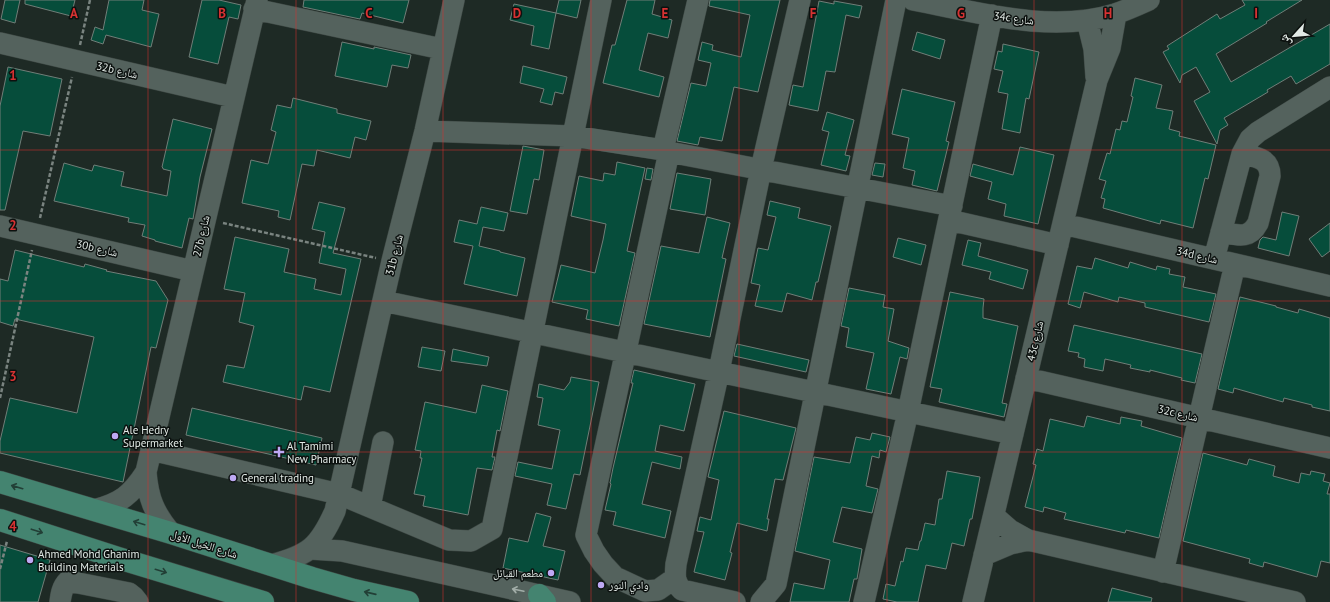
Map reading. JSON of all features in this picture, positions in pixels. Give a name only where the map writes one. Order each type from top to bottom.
[{"type":"main road","name":"شارع الخيل الأول","points":[[0,482],[171,533],[333,584],[408,602]]},
{"type":"main road","points":[[6,522],[118,558],[222,596],[263,602]]},
{"type":"street","name":"31b شارع","points":[[271,565],[300,556],[310,550],[327,529],[337,502],[392,261],[425,130],[454,0]]},
{"type":"street","points":[[151,450],[337,502],[370,507],[449,540],[471,541],[492,529],[601,0]]},
{"type":"street","points":[[675,578],[658,590],[645,591],[615,577],[602,564],[586,535],[626,352],[698,0]]},
{"type":"street","points":[[735,602],[682,590],[677,585],[675,578],[676,564],[719,372],[761,169],[800,0]]},
{"type":"street","points":[[761,602],[776,584],[896,0]]},
{"type":"street","name":"34c شارع","points":[[913,0],[1024,20],[1056,22],[1087,20],[1116,14]]},
{"type":"street","points":[[1116,14],[1149,0]]},
{"type":"street","points":[[255,4],[442,49]]},
{"type":"street","name":"27b شارع","points":[[171,533],[162,523],[150,499],[146,472],[255,4]]},
{"type":"street","name":"43c شارع","points":[[973,602],[1097,80],[1110,48],[1116,14]]},
{"type":"street","points":[[864,602],[908,412],[992,15]]},
{"type":"street","name":"43c شارع","points":[[1087,20],[1094,49],[1097,80]]},
{"type":"street","name":"32b شارع","points":[[0,43],[233,97]]},
{"type":"street","points":[[1214,258],[1242,154],[1250,139],[1258,132],[1330,87]]},
{"type":"street","points":[[425,130],[573,136],[666,151],[858,188],[1058,245]]},
{"type":"street","points":[[1221,232],[1244,236],[1250,233],[1258,223],[1270,176],[1270,170],[1263,160],[1257,157],[1242,154]]},
{"type":"street","name":"34d شارع","points":[[1063,224],[1330,286]]},
{"type":"street","name":"30b شارع","points":[[0,226],[193,271]]},
{"type":"street","points":[[1163,572],[1235,264]]},
{"type":"street","points":[[383,301],[1013,434]]},
{"type":"street","name":"32c شارع","points":[[1026,378],[1330,448]]},
{"type":"street","points":[[370,507],[383,442]]},
{"type":"street","name":"27b شارع","points":[[94,510],[110,506],[125,498],[137,486],[146,472]]},
{"type":"street","name":"31b شارع","points":[[337,502],[336,520],[343,537],[353,554]]},
{"type":"street","points":[[994,516],[1010,530],[1028,540],[1295,602]]},
{"type":"street","points":[[984,555],[1010,544],[1028,540]]},
{"type":"street","points":[[310,550],[331,550],[353,554],[542,598],[570,602]]},
{"type":"street","points":[[60,602],[64,584],[68,581],[129,593],[138,602]]},
{"type":"path","points":[[0,398],[90,0]]},
{"type":"path","points":[[205,219],[392,261]]},
{"type":"path","points":[[0,570],[6,522]]},
{"type":"building","points":[[5,0],[20,0],[15,23],[1,19]]},
{"type":"building","points":[[25,0],[75,0],[71,16],[25,4]]},
{"type":"building","points":[[109,0],[144,0],[142,10],[159,14],[151,47],[106,35],[103,44],[91,40],[95,27],[103,30]]},
{"type":"building","points":[[202,0],[219,0],[241,5],[238,19],[229,17],[218,64],[189,57]]},
{"type":"building","points":[[304,0],[409,0],[403,23],[362,13],[360,19],[303,7]]},
{"type":"building","points":[[559,0],[581,0],[577,18],[556,13]]},
{"type":"building","points":[[627,0],[655,0],[652,14],[672,20],[668,38],[648,33],[639,70],[664,77],[659,97],[603,83],[612,45],[615,45]]},
{"type":"building","points":[[710,0],[780,0],[758,92],[734,87],[722,141],[700,137],[698,145],[677,141],[691,83],[706,86],[711,63],[698,60],[702,42],[713,45],[712,50],[741,57],[750,15],[709,6]]},
{"type":"building","points":[[1242,0],[1302,0],[1216,54],[1231,82],[1330,24],[1330,64],[1296,84],[1291,76],[1267,90],[1268,92],[1224,118],[1228,125],[1220,130],[1217,144],[1194,101],[1210,92],[1196,67],[1182,75],[1180,83],[1163,52],[1169,49],[1167,46],[1217,14],[1220,19],[1245,5]]},
{"type":"building","points":[[819,1],[834,4],[834,1],[862,6],[859,18],[846,15],[835,72],[826,71],[818,111],[789,105],[793,85],[803,87]]},
{"type":"building","points":[[514,4],[556,13],[549,49],[531,45],[534,26],[510,20]]},
{"type":"building","points":[[917,32],[945,40],[940,59],[912,50]]},
{"type":"building","points":[[342,42],[411,55],[408,68],[392,65],[387,87],[335,76]]},
{"type":"building","points":[[1003,44],[1039,52],[1029,99],[1026,98],[1020,133],[1002,129],[1008,94],[998,92],[1003,71],[994,69],[998,51],[1002,52]]},
{"type":"building","points":[[523,66],[567,77],[563,94],[555,92],[552,105],[540,102],[544,89],[520,83]]},
{"type":"building","points":[[8,67],[62,79],[50,136],[23,131],[5,210],[0,210],[0,106]]},
{"type":"building","points":[[1135,78],[1162,85],[1156,108],[1173,111],[1169,129],[1180,132],[1179,136],[1216,145],[1208,179],[1205,178],[1193,228],[1161,220],[1160,224],[1103,208],[1105,199],[1101,198],[1106,181],[1099,179],[1107,153],[1110,154],[1116,129],[1120,130],[1122,121],[1127,122],[1133,97],[1131,96]]},
{"type":"building","points":[[902,89],[955,102],[946,141],[949,142],[937,191],[912,185],[915,171],[903,168],[909,138],[892,134]]},
{"type":"building","points":[[293,98],[337,109],[337,113],[371,121],[366,140],[355,137],[350,158],[317,150],[314,166],[302,164],[290,220],[278,217],[279,211],[242,203],[251,160],[268,164],[276,132],[271,130],[277,105],[291,108]]},
{"type":"building","points":[[827,112],[854,120],[845,155],[850,156],[846,171],[821,165],[829,132],[822,130]]},
{"type":"building","points":[[173,119],[212,129],[200,177],[193,219],[189,218],[182,248],[142,236],[145,225],[128,222],[129,218],[54,201],[64,163],[92,171],[94,165],[124,172],[121,186],[167,196],[171,171],[163,169],[162,167]]},
{"type":"building","points":[[523,146],[544,150],[539,180],[534,179],[527,214],[510,211]]},
{"type":"building","points":[[1020,147],[1054,155],[1038,224],[1004,216],[1006,204],[988,199],[992,182],[970,176],[973,164],[1013,175]]},
{"type":"building","points":[[617,162],[645,168],[627,251],[635,253],[619,326],[586,319],[588,310],[552,302],[561,265],[595,273],[603,240],[606,224],[571,216],[579,176],[603,181],[604,173],[615,175]]},
{"type":"building","points":[[875,163],[885,164],[883,177],[872,175]]},
{"type":"building","points":[[647,168],[653,169],[651,180],[645,179]]},
{"type":"building","points":[[677,173],[711,179],[705,215],[670,209]]},
{"type":"building","points":[[770,201],[800,208],[798,218],[831,226],[818,282],[816,282],[812,300],[787,293],[782,312],[755,306],[760,285],[751,283],[758,248],[768,250],[776,217],[767,215]]},
{"type":"building","points":[[319,202],[345,208],[333,253],[361,259],[330,392],[304,386],[301,400],[223,382],[227,365],[244,368],[254,326],[239,322],[245,293],[224,289],[235,237],[289,249],[284,272],[316,279],[314,289],[341,295],[346,269],[319,263],[325,232],[312,229]]},
{"type":"building","points":[[481,207],[508,213],[504,231],[483,227],[479,246],[525,258],[517,296],[464,284],[473,246],[454,242],[459,220],[477,224]]},
{"type":"building","points":[[1282,212],[1299,216],[1289,256],[1258,248],[1260,240],[1263,237],[1276,240]]},
{"type":"building","points":[[707,217],[730,223],[722,258],[726,259],[710,337],[644,324],[661,246],[699,253]]},
{"type":"building","points":[[1330,223],[1330,251],[1322,257],[1309,239]]},
{"type":"building","points":[[898,238],[926,245],[921,265],[893,257]]},
{"type":"building","points":[[968,240],[981,243],[978,256],[1028,270],[1023,289],[989,279],[991,272],[962,265]]},
{"type":"building","points":[[15,250],[84,267],[85,264],[107,270],[106,271],[156,281],[168,300],[156,348],[151,347],[123,482],[0,453],[0,441],[10,398],[77,413],[94,337],[15,319],[13,326],[0,322],[0,279],[8,281]]},
{"type":"building","points":[[1095,258],[1128,268],[1130,262],[1156,270],[1157,266],[1170,269],[1169,274],[1185,277],[1183,287],[1216,294],[1209,322],[1145,307],[1145,303],[1119,297],[1118,302],[1084,292],[1080,308],[1068,304],[1077,266],[1092,269]]},
{"type":"building","points":[[849,288],[885,295],[883,307],[894,309],[888,341],[909,348],[907,359],[900,357],[891,394],[866,389],[874,353],[846,347],[849,328],[841,326]]},
{"type":"building","points":[[950,292],[984,299],[983,318],[1018,326],[1002,403],[1007,404],[1004,417],[939,402],[942,389],[930,387]]},
{"type":"building","points":[[1240,297],[1298,313],[1299,309],[1330,318],[1330,411],[1284,398],[1283,402],[1234,388],[1233,393],[1218,389]]},
{"type":"building","points":[[1074,325],[1202,354],[1195,383],[1150,370],[1150,372],[1130,368],[1131,365],[1105,359],[1103,371],[1084,367],[1085,359],[1078,357],[1079,353],[1068,351]]},
{"type":"building","points":[[737,344],[809,360],[806,372],[734,356]]},
{"type":"building","points":[[422,347],[445,351],[441,371],[418,367]]},
{"type":"building","points":[[453,349],[489,357],[487,366],[451,361]]},
{"type":"building","points":[[634,370],[695,384],[684,431],[660,425],[655,451],[682,457],[680,469],[652,462],[642,504],[671,511],[665,538],[613,525],[616,512],[605,510],[613,468],[633,383],[631,383]]},
{"type":"building","points":[[571,377],[599,382],[580,475],[574,474],[566,509],[547,505],[552,484],[515,476],[518,462],[552,469],[560,430],[538,425],[543,398],[537,397],[539,384],[564,390],[570,382]]},
{"type":"building","points":[[482,385],[508,391],[500,431],[497,430],[492,457],[495,457],[492,470],[477,468],[468,515],[423,506],[425,496],[414,494],[422,458],[420,458],[421,451],[415,450],[425,402],[476,413]]},
{"type":"building","points":[[192,408],[322,438],[316,465],[186,435]]},
{"type":"building","points":[[724,411],[796,428],[783,480],[775,479],[767,519],[769,519],[767,531],[737,523],[730,552],[732,553],[725,580],[694,572],[704,532],[697,531],[700,517],[711,520],[719,480],[708,477]]},
{"type":"building","points":[[1087,416],[1120,424],[1121,417],[1142,421],[1141,426],[1182,438],[1159,538],[1126,530],[1125,533],[1064,519],[1066,513],[1044,507],[1043,512],[1025,507],[1036,465],[1033,464],[1037,449],[1043,451],[1050,419],[1084,427]]},
{"type":"building","points":[[872,433],[890,437],[886,452],[880,450],[879,458],[872,456],[866,486],[878,489],[872,513],[842,507],[833,542],[862,549],[857,579],[854,579],[849,602],[790,602],[794,583],[824,589],[830,560],[795,551],[814,457],[850,463],[856,437],[870,440]]},
{"type":"building","points":[[1203,453],[1247,465],[1249,459],[1275,466],[1273,476],[1299,483],[1301,473],[1310,475],[1311,471],[1325,474],[1323,481],[1330,483],[1327,494],[1330,494],[1330,563],[1321,561],[1317,577],[1264,562],[1263,567],[1249,563],[1250,559],[1183,541]]},
{"type":"building","points":[[947,471],[980,477],[972,519],[970,519],[964,546],[952,543],[946,569],[926,565],[918,602],[897,602],[883,599],[886,584],[895,586],[906,548],[918,550],[925,523],[935,525],[939,499],[942,499]]},
{"type":"building","points":[[536,513],[551,517],[543,546],[565,551],[558,580],[503,568],[509,538],[528,542]]},
{"type":"building","points":[[0,545],[50,560],[38,602],[0,602]]},
{"type":"building","points":[[1112,588],[1152,598],[1151,602],[1108,602]]},
{"type":"place","name":"Ale Hedry Supermarket","points":[[115,436]]},
{"type":"place","name":"Al Tamimi New Pharmacy","points":[[279,452]]},
{"type":"place","name":"General trading","points":[[233,478]]},
{"type":"place","name":"Ahmed Mohd Ghanim Building Materials","points":[[30,560]]},
{"type":"place","name":"مطعم القبائل","points":[[551,573]]},
{"type":"place","name":"وادي النور","points":[[601,585]]}]
